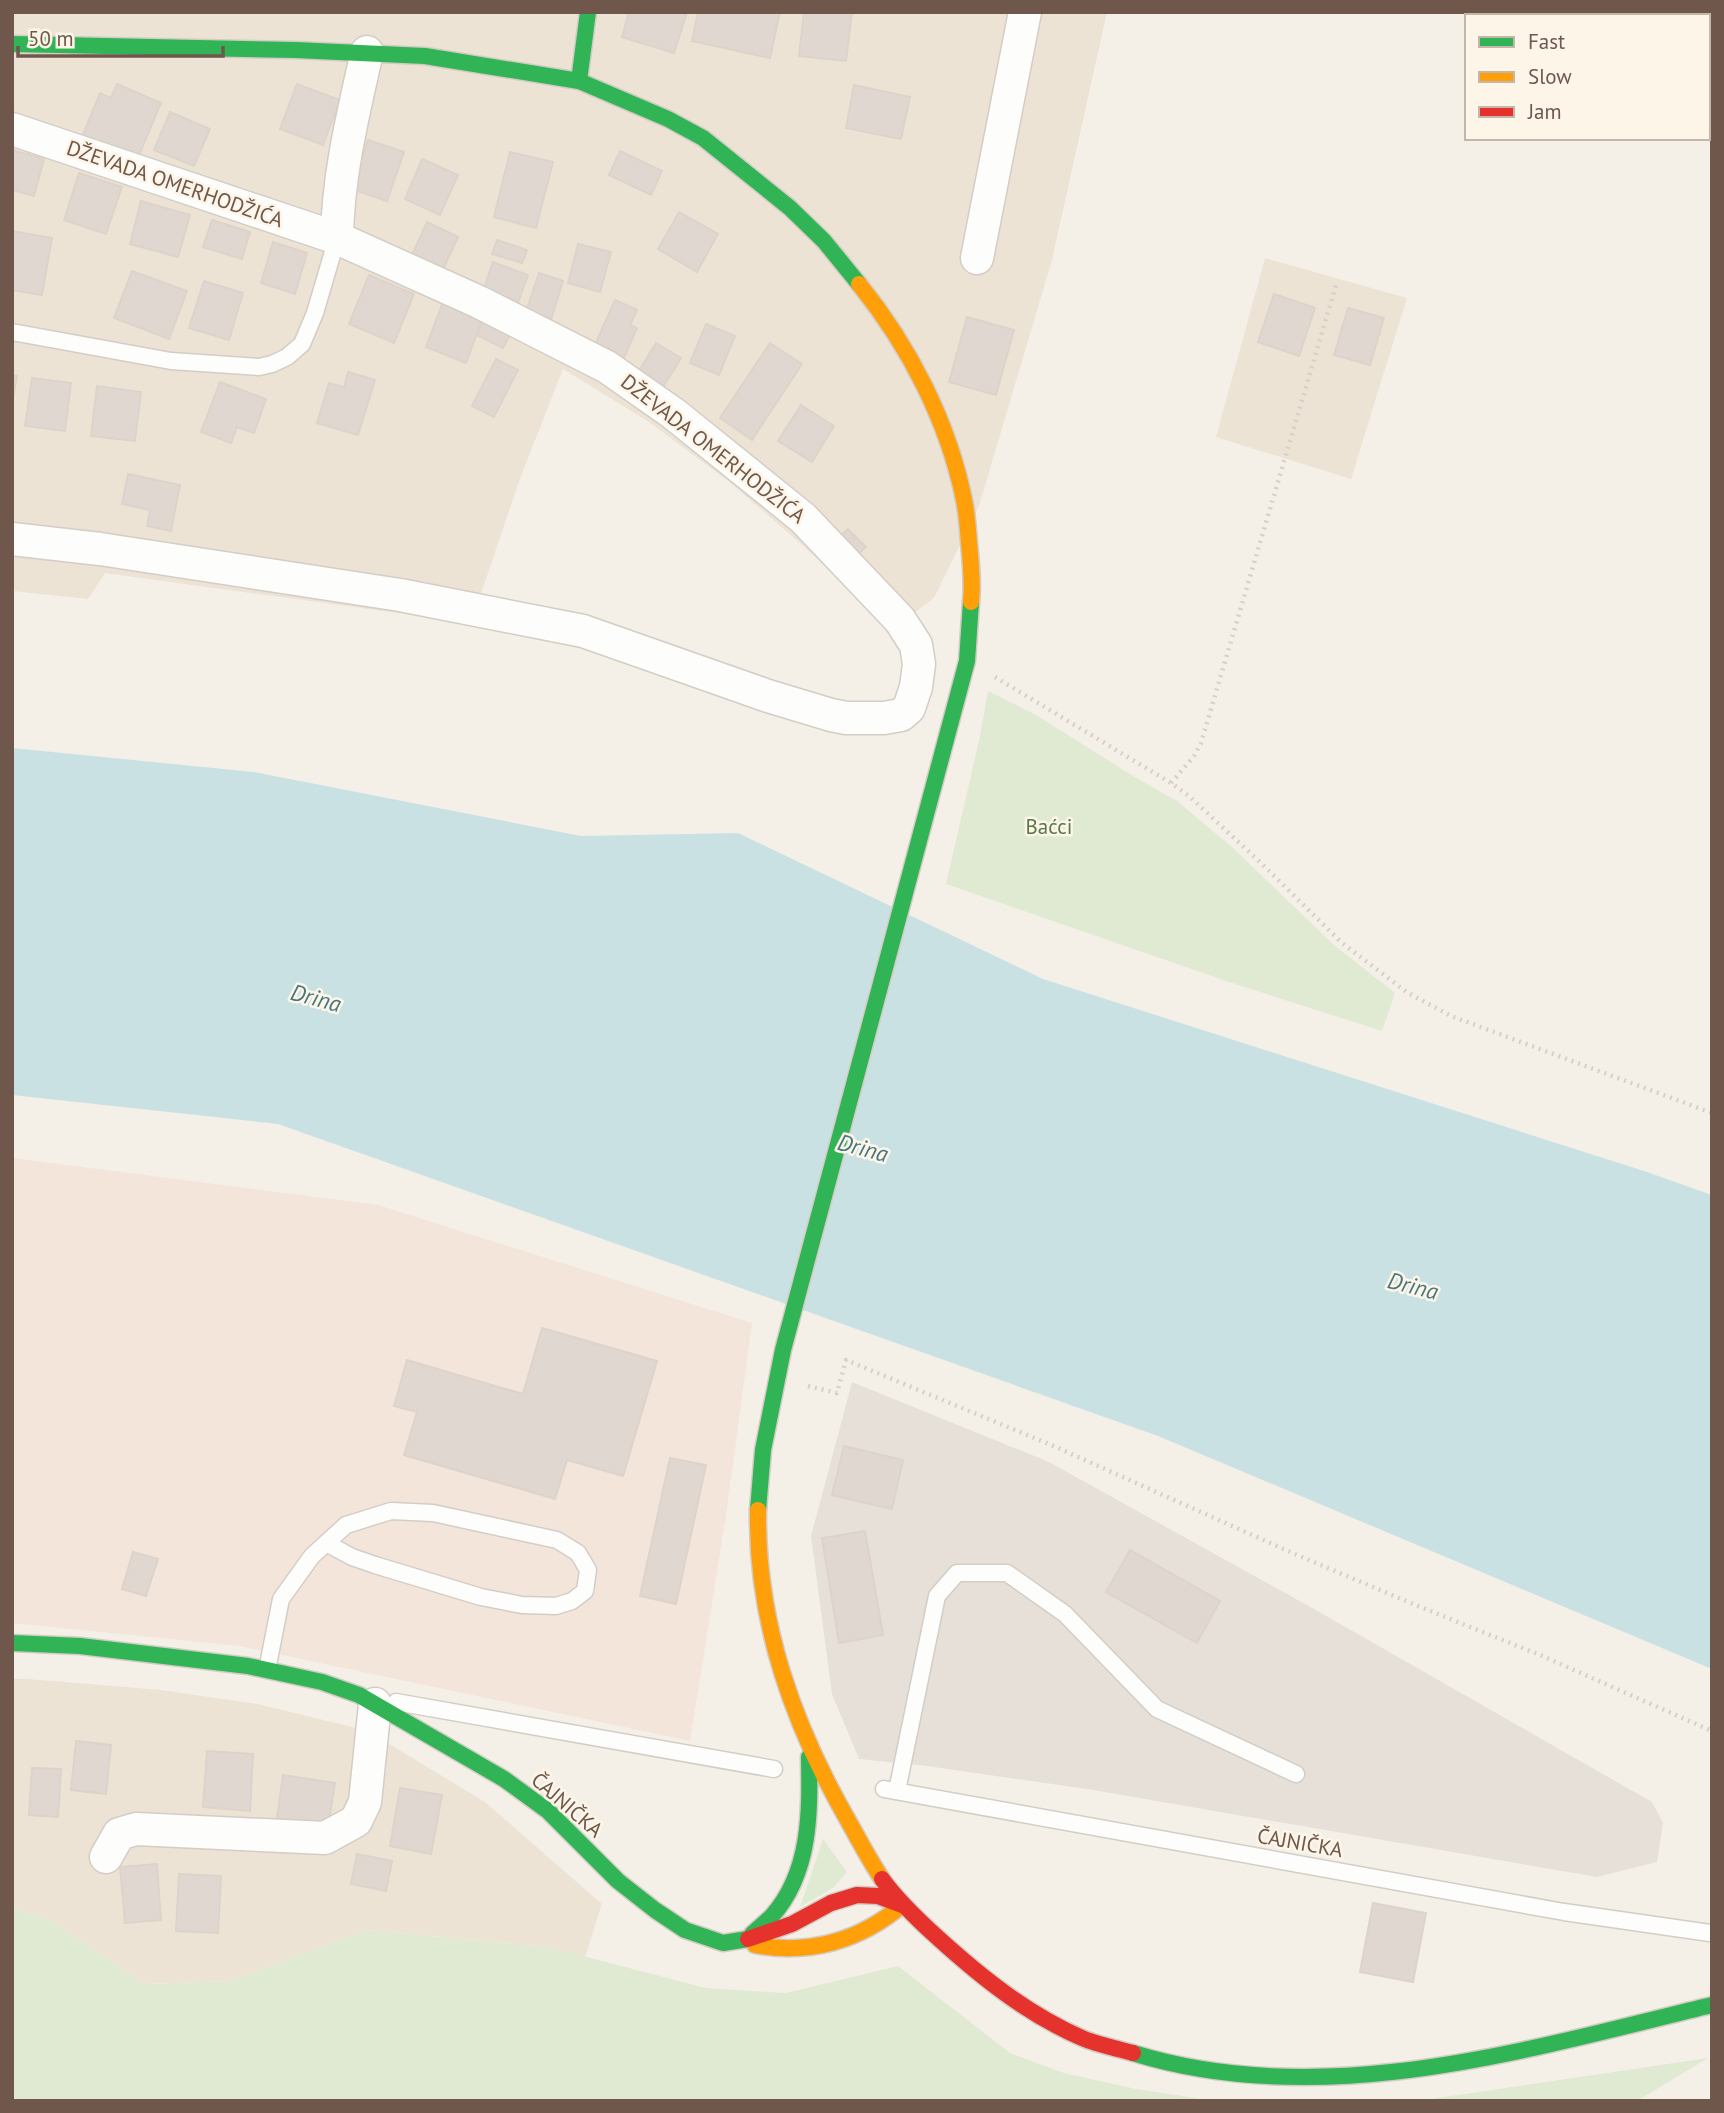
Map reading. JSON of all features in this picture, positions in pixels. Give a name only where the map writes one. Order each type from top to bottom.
[{"type":"main road","points":[[579,81],[588,12]]},
{"type":"main road","points":[[12,44],[367,52],[425,56],[579,81],[668,119],[703,138],[790,208],[852,274],[911,359],[932,400],[960,482],[970,542],[973,581],[967,661],[783,1350],[766,1423],[761,1460],[759,1550],[766,1609],[784,1682],[809,1746],[866,1853],[902,1905],[975,1972],[1028,2009],[1081,2038],[1160,2062],[1233,2075],[1313,2079],[1407,2070],[1531,2048],[1712,2006]]},
{"type":"main road","name":"ČAJNIČKA","points":[[12,1643],[165,1654],[267,1670],[322,1682],[367,1700],[504,1779],[548,1811],[618,1881],[685,1930],[723,1943],[742,1941],[792,1924],[831,1903],[857,1895],[878,1896],[902,1905]]},
{"type":"main road","points":[[742,1941],[779,1910],[797,1877],[806,1846],[810,1809],[809,1746]]},
{"type":"main road","name":"ČAJNIČKA","points":[[742,1941],[769,1948],[794,1949],[820,1945],[850,1937],[874,1926],[902,1905]]},
{"type":"street","points":[[977,258],[1025,12]]},
{"type":"street","points":[[337,238],[344,155],[367,52]]},
{"type":"street","name":"DŽEVADA OMERHODŽIĆA","points":[[12,129],[337,238],[479,302],[607,368],[674,414],[803,518],[900,620],[916,645],[919,664],[916,687],[909,708],[901,715],[846,718],[583,631],[400,595],[100,549],[12,539]]},
{"type":"street","points":[[106,1857],[119,1835],[136,1829],[325,1838],[356,1821],[365,1802],[367,1700]]},
{"type":"lane","points":[[12,332],[171,360],[259,367],[272,364],[287,357],[302,344],[315,313],[337,238]]},
{"type":"lane","points":[[267,1670],[281,1599],[312,1556],[326,1543],[346,1525],[391,1511],[433,1513],[557,1539],[578,1553],[588,1570],[585,1591],[572,1601],[556,1606],[522,1605],[481,1597],[375,1565],[352,1557],[326,1543]]},
{"type":"lane","name":"ČAJNIČKA","points":[[1296,1774],[1157,1709],[1065,1614],[1007,1573],[957,1573],[937,1596],[891,1790],[1564,1912],[1710,1933]]},
{"type":"lane","name":"ČAJNIČKA","points":[[367,1700],[774,1769]]},
{"type":"path","points":[[1171,783],[1194,756],[1200,743],[1336,285]]},
{"type":"path","points":[[967,661],[1189,796],[1342,943],[1408,993],[1451,1016],[1712,1112]]},
{"type":"path","points":[[777,1378],[837,1393],[846,1360],[1049,1444],[1309,1560],[1540,1655],[1712,1731]]},
{"type":"shaded area","points":[[12,12],[1107,12],[1052,260],[979,506],[934,598],[893,629],[728,481],[649,422],[563,369],[521,476],[471,623],[105,573],[88,599],[12,591]]},
{"type":"shaded area","points":[[1265,258],[1407,298],[1351,479],[1216,437]]},
{"type":"shaded area","points":[[12,1158],[378,1205],[752,1323],[726,1516],[690,1741],[240,1646],[12,1623]]},
{"type":"shaded area","points":[[852,1382],[1049,1462],[1314,1609],[1652,1802],[1663,1823],[1657,1862],[1597,1877],[1093,1790],[859,1759],[832,1694],[811,1536]]},
{"type":"shaded area","points":[[12,1679],[161,1690],[258,1704],[368,1731],[485,1802],[602,1904],[585,1957],[548,1947],[367,1930],[230,1981],[145,1984],[47,1918],[12,1908]]},
{"type":"green space","name":"Baćci","points":[[988,691],[1036,715],[1177,801],[1232,847],[1334,945],[1395,993],[1382,1031],[1229,982],[946,884]]},
{"type":"green space","points":[[823,1839],[847,1872],[833,1888],[800,1907]]},
{"type":"green space","points":[[12,1908],[47,1918],[145,1984],[230,1981],[367,1930],[548,1947],[706,1988],[786,1993],[898,1966],[1010,2053],[1064,2073],[1136,2089],[1215,2101],[12,2101]]},
{"type":"green space","points":[[1708,2058],[1637,2101],[1417,2101]]},
{"type":"water","name":"Drina","points":[[12,748],[254,772],[581,836],[738,833],[1043,979],[1712,1195],[1712,1669],[1158,1436],[278,1124],[12,1095]]},
{"type":"building","points":[[629,12],[687,12],[674,53],[622,37]]},
{"type":"building","points":[[698,12],[780,12],[770,58],[692,41]]},
{"type":"building","points":[[804,12],[852,12],[846,61],[799,56]]},
{"type":"building","points":[[117,84],[161,103],[137,160],[82,137],[100,93],[111,98]]},
{"type":"building","points":[[297,84],[340,100],[323,145],[280,129]]},
{"type":"building","points":[[854,85],[910,97],[901,139],[846,128]]},
{"type":"building","points":[[170,112],[210,129],[194,166],[154,150]]},
{"type":"building","points":[[368,140],[404,152],[387,201],[352,189]]},
{"type":"building","points":[[12,150],[44,159],[34,196],[12,190]]},
{"type":"building","points":[[620,151],[662,171],[651,195],[609,175]]},
{"type":"building","points":[[510,152],[553,162],[536,228],[494,217]]},
{"type":"building","points":[[422,159],[458,175],[440,215],[405,199]]},
{"type":"building","points":[[79,173],[122,187],[106,234],[64,220]]},
{"type":"building","points":[[141,201],[190,215],[178,257],[130,244]]},
{"type":"building","points":[[679,212],[718,234],[697,272],[658,249]]},
{"type":"building","points":[[212,220],[250,232],[242,259],[203,247]]},
{"type":"building","points":[[427,222],[458,237],[441,274],[410,259]]},
{"type":"building","points":[[12,231],[52,238],[42,295],[12,290]]},
{"type":"building","points":[[497,240],[527,250],[522,263],[492,254]]},
{"type":"building","points":[[273,242],[307,253],[295,294],[261,283]]},
{"type":"building","points":[[578,244],[611,252],[600,292],[568,283]]},
{"type":"building","points":[[493,262],[528,275],[515,311],[480,299]]},
{"type":"building","points":[[132,271],[187,291],[169,339],[114,318]]},
{"type":"building","points":[[539,273],[563,281],[550,323],[525,315]]},
{"type":"building","points":[[369,275],[414,294],[394,343],[349,324]]},
{"type":"building","points":[[204,281],[243,293],[229,340],[189,328]]},
{"type":"building","points":[[1274,294],[1315,308],[1299,356],[1258,342]]},
{"type":"building","points":[[615,300],[637,310],[630,325],[637,328],[623,360],[594,347]]},
{"type":"building","points":[[443,302],[483,317],[466,363],[426,347]]},
{"type":"building","points":[[1348,308],[1384,318],[1370,365],[1334,355]]},
{"type":"building","points":[[967,317],[1014,330],[996,395],[949,382]]},
{"type":"building","points":[[485,319],[511,332],[503,348],[477,335]]},
{"type":"building","points":[[706,324],[735,336],[719,375],[690,363]]},
{"type":"building","points":[[656,343],[681,358],[662,389],[637,374]]},
{"type":"building","points":[[770,343],[802,364],[752,440],[720,418]]},
{"type":"building","points":[[496,359],[518,370],[494,417],[472,406]]},
{"type":"building","points":[[348,372],[375,380],[358,435],[317,423],[329,383],[344,387]]},
{"type":"building","points":[[12,375],[17,376],[12,404]]},
{"type":"building","points":[[32,378],[71,383],[65,431],[25,426]]},
{"type":"building","points":[[220,382],[266,399],[254,433],[237,427],[231,443],[201,432]]},
{"type":"building","points":[[97,386],[141,392],[135,441],[91,436]]},
{"type":"building","points":[[801,405],[834,426],[812,462],[778,441]]},
{"type":"building","points":[[128,474],[180,485],[171,531],[147,526],[150,510],[122,504]]},
{"type":"building","points":[[848,529],[866,547],[854,558],[836,540]]},
{"type":"building","points":[[542,1328],[657,1361],[623,1476],[567,1460],[555,1499],[404,1455],[417,1412],[394,1406],[407,1360],[523,1394]]},
{"type":"building","points":[[844,1446],[903,1460],[892,1509],[832,1495]]},
{"type":"building","points":[[670,1458],[706,1465],[676,1604],[640,1596]]},
{"type":"building","points":[[865,1531],[883,1635],[839,1643],[822,1538]]},
{"type":"building","points":[[1130,1550],[1220,1601],[1197,1643],[1106,1592]]},
{"type":"building","points":[[133,1552],[158,1559],[146,1596],[122,1589]]},
{"type":"building","points":[[76,1741],[111,1745],[106,1794],[71,1790]]},
{"type":"building","points":[[207,1751],[253,1754],[250,1811],[203,1807]]},
{"type":"building","points":[[32,1768],[61,1769],[58,1817],[29,1815]]},
{"type":"building","points":[[283,1775],[335,1783],[327,1833],[276,1826]]},
{"type":"building","points":[[400,1788],[442,1795],[431,1854],[390,1846]]},
{"type":"building","points":[[357,1854],[392,1861],[386,1891],[351,1884]]},
{"type":"building","points":[[157,1864],[161,1920],[125,1923],[120,1867]]},
{"type":"building","points":[[179,1874],[221,1876],[218,1933],[176,1931]]},
{"type":"building","points":[[1373,1903],[1426,1913],[1413,1982],[1360,1972]]},
{"type":"traffic: fast","points":[[579,81],[588,12]]},
{"type":"traffic: fast","points":[[12,44],[295,50],[425,56],[579,81],[668,119],[703,138],[790,208],[824,241],[859,284]]},
{"type":"traffic: fast","points":[[758,1510],[763,1450],[783,1350],[967,661],[971,602]]},
{"type":"traffic: fast","points":[[12,1643],[80,1646],[248,1666],[322,1682],[359,1695],[504,1779],[548,1811],[618,1881],[685,1930],[723,1943],[748,1939]]},
{"type":"traffic: fast","points":[[752,1934],[772,1916],[785,1899],[801,1861],[808,1820],[809,1757]]},
{"type":"traffic: fast","points":[[1133,2053],[1205,2070],[1278,2077],[1351,2076],[1497,2056],[1712,2005]]},
{"type":"traffic: slow","points":[[859,284],[910,359],[948,442],[966,511],[972,572],[971,602]]},
{"type":"traffic: slow","points":[[758,1510],[764,1593],[782,1673],[812,1750],[882,1879]]},
{"type":"traffic: slow","points":[[755,1945],[795,1948],[833,1942],[869,1928],[902,1905]]},
{"type":"traffic: jam","points":[[882,1879],[930,1930],[1005,1994],[1042,2018],[1082,2038],[1133,2053]]},
{"type":"traffic: jam","points":[[748,1939],[792,1924],[831,1903],[857,1895],[878,1896],[902,1905]]}]
